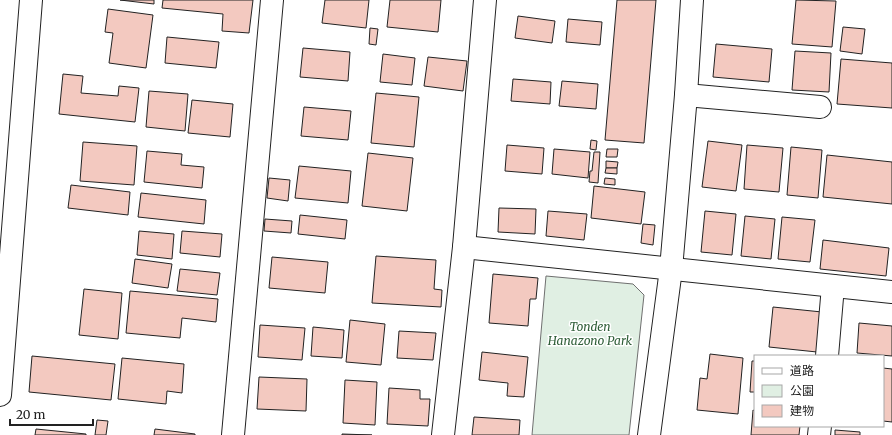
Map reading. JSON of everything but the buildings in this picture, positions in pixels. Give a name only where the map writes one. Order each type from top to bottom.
[{"type":"street","points":[[0,395],[31,0]]},
{"type":"street","points":[[232,435],[272,0]]},
{"type":"street","points":[[443,435],[464,247],[485,0]]},
{"type":"street","points":[[649,435],[670,269],[686,95],[692,0]]},
{"type":"street","points":[[686,95],[820,107]]},
{"type":"street","points":[[464,247],[892,292]]},
{"type":"street","points":[[827,355],[834,286]]},
{"type":"green space","name":"Tonden Hanazono Park","points":[[546,276],[633,284],[644,295],[629,435],[532,435]]}]
